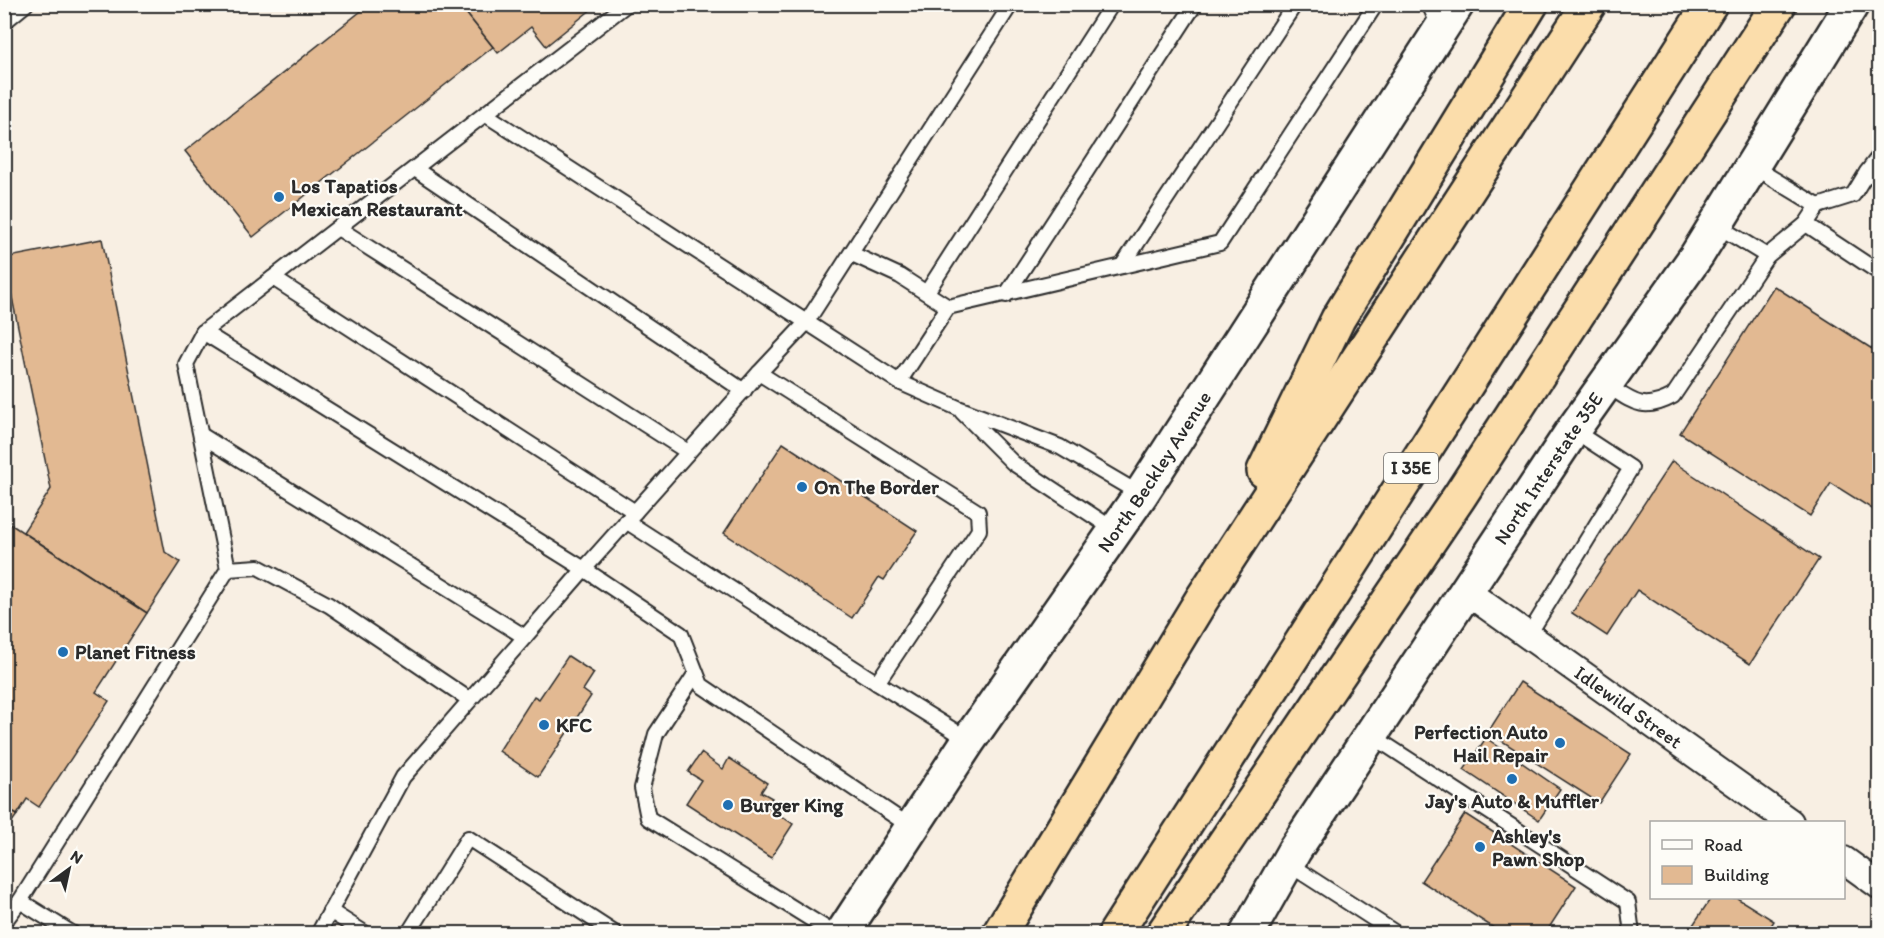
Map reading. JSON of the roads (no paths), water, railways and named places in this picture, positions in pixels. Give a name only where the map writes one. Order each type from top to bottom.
[{"type":"highway","points":[[1202,599],[1338,319],[1531,4]]},
{"type":"highway","points":[[999,933],[1202,599],[1590,4]]},
{"type":"highway","name":"I 35E","points":[[1115,933],[1710,4]]},
{"type":"highway","points":[[1163,933],[1459,497],[1779,4]]},
{"type":"main road","name":"North Interstate 35E","points":[[1247,933],[1287,863],[1573,430],[1716,225],[1852,4]]},
{"type":"main road","name":"North Beckley Avenue","points":[[842,933],[969,740],[1141,494],[1442,13]]},
{"type":"street","name":"Idlewild Street","points":[[1467,592],[1789,821]]},
{"type":"street","points":[[1845,862],[1880,886]]},
{"type":"lane","points":[[4,22],[26,4]]},
{"type":"lane","points":[[4,922],[20,901],[228,569],[186,364],[203,332],[627,4]]},
{"type":"lane","points":[[318,933],[402,777],[688,452],[806,323],[1011,4]]},
{"type":"lane","points":[[927,292],[1112,4]]},
{"type":"lane","points":[[1006,295],[1195,4]]},
{"type":"lane","points":[[1122,266],[1295,4]]},
{"type":"lane","points":[[899,382],[948,307],[1220,243],[1374,7],[1370,4]]},
{"type":"lane","points":[[485,114],[899,382],[958,408],[1060,447],[1141,494]]},
{"type":"lane","points":[[1605,384],[1639,405],[1650,406],[1673,396],[1767,256],[1806,224],[1818,206],[1853,195],[1880,154]]},
{"type":"lane","points":[[1752,166],[1818,206]]},
{"type":"lane","points":[[415,169],[744,391]]},
{"type":"lane","points":[[1867,172],[1880,180]]},
{"type":"lane","points":[[1806,224],[1880,273]]},
{"type":"lane","points":[[1716,225],[1767,256]]},
{"type":"lane","points":[[338,228],[688,452]]},
{"type":"lane","points":[[852,254],[900,276],[948,307]]},
{"type":"lane","points":[[273,278],[877,683],[969,740]]},
{"type":"lane","points":[[203,332],[584,569],[681,634],[701,685],[911,826]]},
{"type":"lane","points":[[759,373],[978,512],[979,530],[877,683]]},
{"type":"lane","points":[[958,408],[1013,463],[1116,531]]},
{"type":"lane","points":[[1528,636],[1631,468],[1573,430]]},
{"type":"lane","points":[[201,435],[525,637]]},
{"type":"lane","points":[[228,569],[258,567],[329,605],[470,700]]},
{"type":"lane","points":[[696,673],[656,734],[642,788],[648,818],[835,933]]},
{"type":"lane","points":[[1371,735],[1628,902],[1632,933]]},
{"type":"lane","points":[[408,933],[468,838],[616,933]]},
{"type":"lane","points":[[1287,863],[1397,933]]},
{"type":"lane","points":[[20,901],[73,933]]},
{"type":"lane","points":[[330,911],[366,933]]},
{"type":"place","name":"Los Tapatios Mexican Restaurant","points":[[279,197]]},
{"type":"place","name":"On The Border","points":[[802,487]]},
{"type":"place","name":"Planet Fitness","points":[[63,652]]},
{"type":"place","name":"KFC","points":[[544,725]]},
{"type":"place","name":"Perfection Auto Hail Repair","points":[[1560,743]]},
{"type":"place","name":"Jay's Auto & Muffler","points":[[1512,779]]},
{"type":"place","name":"Burger King","points":[[728,805]]},
{"type":"place","name":"Ashley's Pawn Shop","points":[[1480,847]]}]
